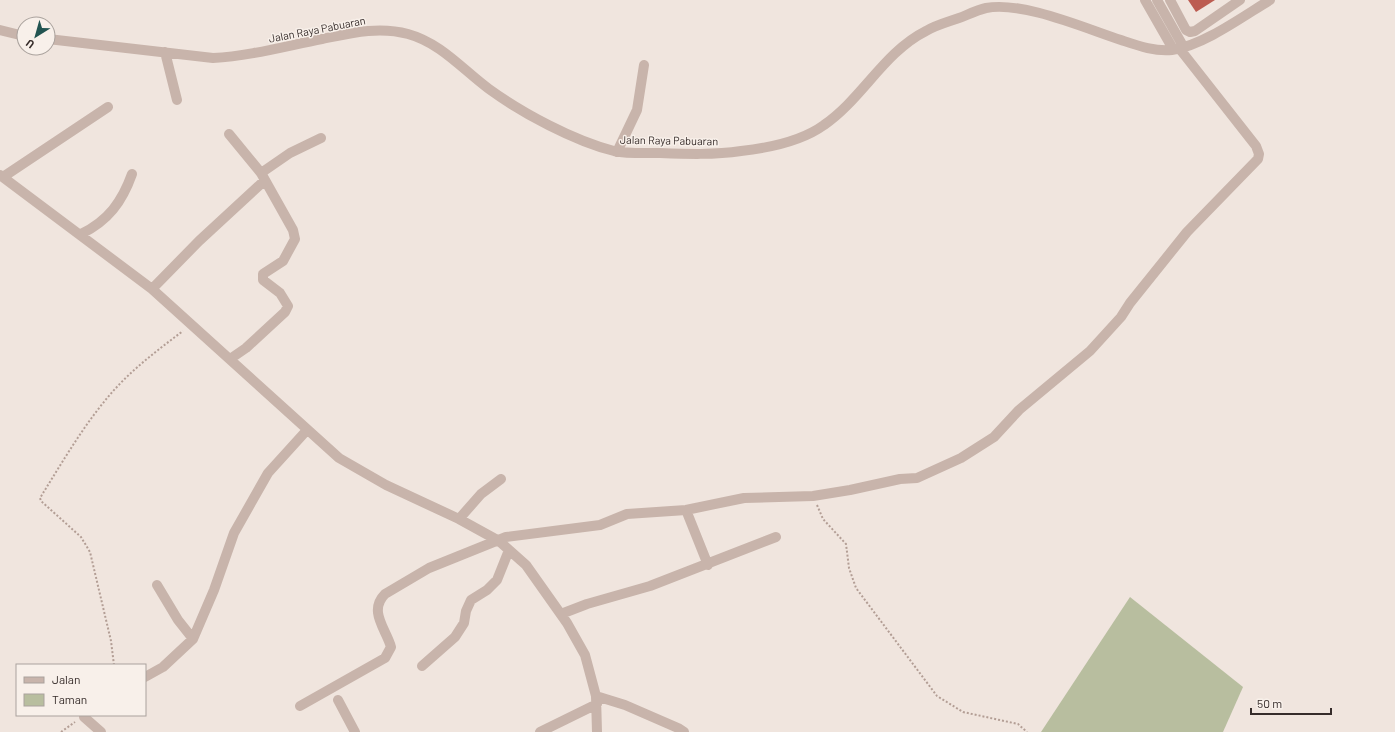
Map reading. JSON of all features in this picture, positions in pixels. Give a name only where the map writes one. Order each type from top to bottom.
[{"type":"street","points":[[300,706],[384,658],[391,647],[380,623],[377,610],[380,600],[385,594],[429,568],[506,537],[600,525],[627,514],[686,510],[744,498],[813,496],[916,478],[960,458],[985,444],[994,437],[1019,410],[1099,341],[1121,317],[1130,303],[1187,232],[1258,159],[1259,154],[1256,146],[1178,48],[1145,0]]},
{"type":"street","points":[[1157,0],[1178,48]]},
{"type":"street","points":[[1170,0],[1186,30],[1190,32],[1195,31],[1240,0]]},
{"type":"street","points":[[1178,48],[1209,36],[1270,0]]},
{"type":"street","name":"Jalan Raya Pabuaran","points":[[56,40],[214,58],[235,57],[359,31],[383,30],[405,33],[423,39],[440,49],[513,106],[602,148],[617,152],[710,154],[743,151],[798,138],[822,127],[840,112],[898,51],[925,31],[986,8],[1007,8],[1033,12],[1134,44],[1160,50],[1178,48]]},
{"type":"street","points":[[0,30],[16,34]]},
{"type":"street","points":[[165,52],[177,100]]},
{"type":"street","points":[[617,152],[637,110],[644,65]]},
{"type":"street","points":[[108,107],[1,176],[81,234],[152,289],[339,458],[362,473],[459,519],[499,541],[526,565],[561,614],[585,655],[596,700],[597,732]]},
{"type":"street","points":[[229,134],[263,177],[295,235],[295,239],[282,261],[263,274],[262,277],[263,280],[280,294],[288,306],[285,312],[246,348],[230,359]]},
{"type":"street","points":[[152,289],[263,177],[290,154],[321,138]]},
{"type":"street","points":[[81,234],[101,223],[115,209],[125,192],[132,174]]},
{"type":"street","points":[[146,676],[163,667],[193,639],[214,590],[234,533],[268,473],[307,430]]},
{"type":"street","points":[[459,519],[481,494],[501,478]]},
{"type":"street","points":[[686,510],[708,565]]},
{"type":"street","points":[[561,614],[587,604],[650,586],[708,565],[776,537]]},
{"type":"street","points":[[422,666],[438,653],[458,633],[464,623],[466,611],[471,600],[487,590],[497,580],[509,550]]},
{"type":"street","points":[[157,585],[178,620],[193,639]]},
{"type":"street","points":[[338,700],[355,732]]},
{"type":"street","points":[[540,732],[596,700],[625,705],[684,732]]},
{"type":"street","points":[[84,717],[102,732]]},
{"type":"path","points":[[114,664],[111,641],[90,552],[81,537],[41,501],[40,498],[66,456],[114,390],[153,354],[192,324]]},
{"type":"path","points":[[813,496],[822,520],[846,544],[849,568],[856,588],[937,696],[963,712],[1018,724],[1027,732]]},
{"type":"path","points":[[61,732],[84,717]]},
{"type":"green space","points":[[1130,597],[1243,687],[1223,732],[1041,732]]},
{"type":"building","points":[[1188,0],[1215,0],[1196,12]]}]
